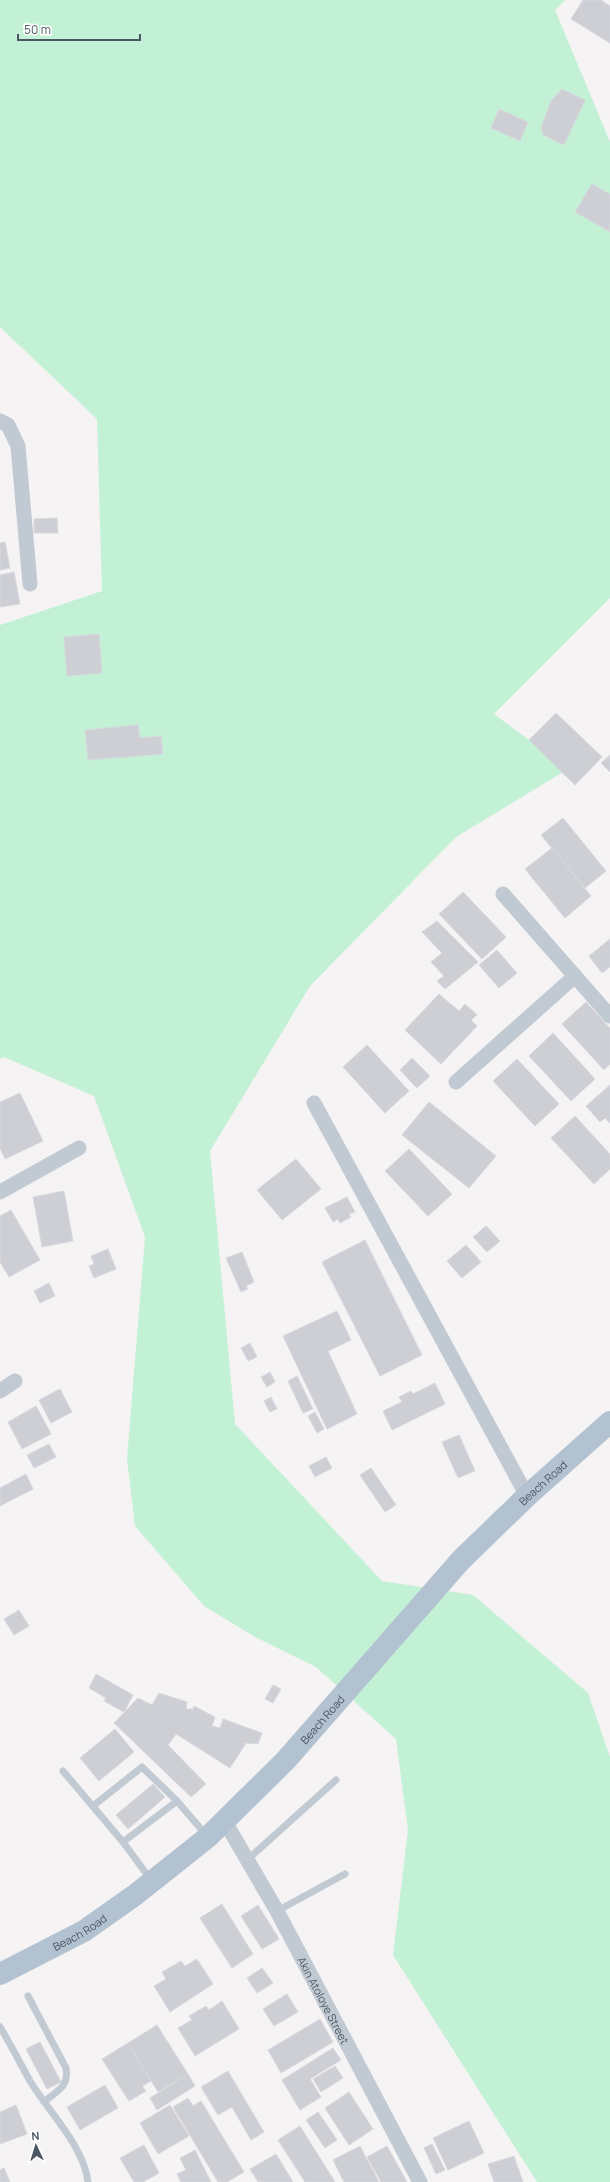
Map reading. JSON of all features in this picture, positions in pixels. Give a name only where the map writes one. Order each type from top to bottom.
[{"type":"main road","name":"Beach Road","points":[[0,1974],[84,1931],[152,1882],[208,1837],[286,1760],[460,1560],[526,1496],[610,1422]]},
{"type":"street","points":[[0,421],[8,425],[18,446],[30,584]]},
{"type":"street","points":[[503,894],[610,1016]]},
{"type":"street","points":[[456,1082],[575,976]]},
{"type":"street","points":[[314,1103],[526,1496]]},
{"type":"street","points":[[0,1192],[79,1148]]},
{"type":"street","points":[[0,1391],[15,1381]]},
{"type":"street","name":"Akin Atoloye Street","points":[[224,1820],[277,1911],[420,2182]]},
{"type":"lane","points":[[93,1806],[142,1767],[177,1801],[208,1837]]},
{"type":"lane","points":[[63,1771],[123,1842],[152,1882]]},
{"type":"lane","points":[[247,1861],[336,1780]]},
{"type":"lane","points":[[123,1842],[177,1801]]},
{"type":"lane","points":[[277,1911],[345,1874]]},
{"type":"lane","points":[[28,1996],[66,2068],[68,2078],[65,2084],[44,2102]]},
{"type":"lane","points":[[0,2027],[44,2102],[73,2144],[85,2168],[88,2182]]},
{"type":"green space","points":[[0,0],[565,0],[555,10],[610,142],[610,598],[494,714],[529,740],[563,772],[456,837],[310,986],[210,1151],[235,1424],[382,1581],[473,1595],[588,1693],[610,1757],[610,2182],[537,2182],[393,1955],[408,1830],[396,1739],[316,1667],[255,1637],[204,1606],[135,1526],[127,1459],[145,1237],[94,1096],[4,1057],[0,1059],[0,625],[102,591],[97,419],[0,327]]},
{"type":"building","points":[[583,0],[601,0],[610,6],[610,43],[571,19]]},
{"type":"building","points":[[562,89],[585,100],[564,145],[543,135],[541,127],[551,101]]},
{"type":"building","points":[[499,109],[528,122],[520,141],[491,128]]},
{"type":"building","points":[[592,184],[610,194],[610,232],[575,212]]},
{"type":"building","points":[[57,518],[58,533],[34,533],[34,519]]},
{"type":"building","points":[[5,542],[10,568],[0,570],[0,543]]},
{"type":"building","points":[[14,572],[20,604],[0,607],[0,575]]},
{"type":"building","points":[[99,634],[102,673],[67,676],[64,637]]},
{"type":"building","points":[[556,713],[602,757],[575,785],[529,740]]},
{"type":"building","points":[[138,725],[140,738],[161,736],[163,754],[88,760],[85,730]]},
{"type":"building","points":[[610,755],[610,772],[601,763]]},
{"type":"building","points":[[563,818],[606,871],[585,888],[541,835]]},
{"type":"building","points":[[552,848],[591,896],[565,918],[525,869]]},
{"type":"building","points":[[463,892],[506,937],[482,959],[439,914]]},
{"type":"building","points":[[437,921],[478,962],[445,989],[437,981],[444,976],[431,962],[442,953],[422,932]]},
{"type":"building","points":[[610,939],[610,967],[602,973],[589,956]]},
{"type":"building","points":[[497,950],[517,973],[499,988],[479,965]]},
{"type":"building","points":[[439,994],[459,1011],[465,1004],[477,1015],[471,1020],[477,1026],[441,1064],[405,1030]]},
{"type":"building","points":[[586,1002],[610,1028],[610,1064],[604,1070],[562,1024]]},
{"type":"building","points":[[553,1033],[595,1079],[571,1101],[529,1056]]},
{"type":"building","points":[[367,1045],[409,1091],[385,1113],[343,1067]]},
{"type":"building","points":[[412,1058],[430,1076],[417,1088],[400,1070]]},
{"type":"building","points":[[517,1059],[559,1104],[535,1126],[493,1081]]},
{"type":"building","points":[[610,1085],[610,1123],[605,1118],[600,1122],[586,1106]]},
{"type":"building","points":[[20,1093],[43,1141],[5,1159],[0,1148],[0,1102]]},
{"type":"building","points":[[429,1102],[496,1156],[469,1188],[402,1135]]},
{"type":"building","points":[[575,1116],[610,1154],[610,1169],[594,1184],[551,1138]]},
{"type":"building","points":[[409,1149],[452,1194],[428,1216],[385,1171]]},
{"type":"building","points":[[296,1159],[321,1189],[282,1220],[257,1190]]},
{"type":"building","points":[[64,1191],[73,1241],[42,1247],[33,1197]]},
{"type":"building","points":[[347,1197],[355,1212],[349,1214],[351,1217],[340,1223],[338,1219],[333,1222],[325,1208]]},
{"type":"building","points":[[11,1210],[40,1260],[9,1277],[0,1262],[0,1216]]},
{"type":"building","points":[[486,1226],[500,1241],[487,1252],[473,1237]]},
{"type":"building","points":[[365,1240],[422,1355],[380,1376],[322,1262]]},
{"type":"building","points":[[466,1245],[481,1262],[462,1278],[447,1261]]},
{"type":"building","points":[[108,1249],[116,1269],[94,1278],[89,1266],[94,1264],[91,1256]]},
{"type":"building","points":[[242,1252],[254,1282],[246,1286],[248,1289],[241,1292],[226,1258]]},
{"type":"building","points":[[49,1283],[55,1296],[40,1303],[34,1291]]},
{"type":"building","points":[[337,1311],[351,1340],[328,1351],[357,1414],[327,1429],[283,1336]]},
{"type":"building","points":[[250,1343],[257,1357],[248,1361],[241,1348]]},
{"type":"building","points":[[270,1372],[275,1382],[267,1387],[261,1377]]},
{"type":"building","points":[[297,1376],[313,1409],[303,1413],[288,1381]]},
{"type":"building","points":[[435,1383],[445,1404],[392,1430],[383,1411],[402,1402],[399,1397],[411,1391],[413,1394]]},
{"type":"building","points":[[60,1389],[72,1412],[51,1423],[39,1400]]},
{"type":"building","points":[[271,1397],[277,1409],[270,1412],[264,1401]]},
{"type":"building","points":[[36,1406],[51,1434],[22,1449],[8,1422]]},
{"type":"building","points":[[315,1412],[324,1429],[317,1433],[308,1416]]},
{"type":"building","points":[[459,1435],[475,1471],[458,1478],[442,1442]]},
{"type":"building","points":[[49,1444],[56,1457],[34,1468],[27,1455]]},
{"type":"building","points":[[326,1457],[332,1468],[315,1477],[309,1466]]},
{"type":"building","points":[[371,1468],[396,1505],[385,1512],[360,1475]]},
{"type":"building","points":[[26,1474],[33,1489],[0,1506],[0,1488]]},
{"type":"building","points":[[19,1610],[29,1626],[14,1635],[4,1619]]},
{"type":"building","points":[[96,1674],[133,1695],[124,1712],[104,1701],[106,1698],[89,1688]]},
{"type":"building","points":[[273,1685],[281,1689],[273,1703],[265,1699]]},
{"type":"building","points":[[159,1693],[187,1702],[186,1709],[193,1709],[194,1706],[215,1717],[212,1726],[220,1728],[223,1719],[262,1733],[258,1744],[246,1743],[230,1768],[176,1734],[168,1745],[206,1784],[191,1797],[114,1723],[138,1698],[152,1705]]},
{"type":"building","points":[[115,1729],[134,1752],[99,1781],[80,1758]]},
{"type":"building","points":[[153,1784],[165,1797],[128,1829],[116,1815]]},
{"type":"building","points":[[222,1904],[253,1954],[232,1968],[200,1918]]},
{"type":"building","points":[[258,1905],[279,1939],[262,1949],[241,1916]]},
{"type":"building","points":[[197,1959],[213,1984],[170,2012],[154,1986],[166,1979],[162,1972],[181,1961],[185,1966]]},
{"type":"building","points":[[262,1968],[273,1983],[257,1993],[247,1978]]},
{"type":"building","points":[[287,1994],[298,2012],[274,2026],[263,2009]]},
{"type":"building","points":[[222,2001],[239,2029],[195,2056],[178,2028],[192,2020],[189,2016],[206,2006],[209,2010]]},
{"type":"building","points":[[320,2019],[333,2042],[281,2073],[268,2050]]},
{"type":"building","points":[[157,2025],[188,2074],[158,2092],[128,2043]]},
{"type":"building","points":[[40,2042],[61,2082],[47,2089],[26,2049]]},
{"type":"building","points":[[128,2043],[151,2081],[142,2086],[146,2091],[129,2101],[102,2059]]},
{"type":"building","points":[[333,2048],[341,2060],[310,2079],[321,2097],[300,2110],[282,2080]]},
{"type":"building","points":[[335,2066],[343,2078],[321,2092],[313,2079]]},
{"type":"building","points":[[228,2071],[264,2132],[251,2140],[232,2107],[218,2115],[201,2087]]},
{"type":"building","points":[[188,2074],[195,2086],[157,2110],[150,2098]]},
{"type":"building","points":[[105,2085],[118,2108],[80,2130],[67,2107]]},
{"type":"building","points":[[349,2092],[373,2129],[349,2145],[325,2108]]},
{"type":"building","points":[[188,2098],[193,2106],[201,2101],[244,2172],[227,2182],[218,2182],[173,2107]]},
{"type":"building","points":[[16,2105],[27,2134],[0,2144],[0,2112]]},
{"type":"building","points":[[170,2105],[189,2136],[158,2154],[140,2123]]},
{"type":"building","points":[[318,2112],[337,2140],[325,2148],[306,2120]]},
{"type":"building","points":[[469,2121],[484,2153],[448,2170],[433,2138]]},
{"type":"building","points":[[300,2126],[335,2182],[305,2182],[278,2140]]},
{"type":"building","points":[[432,2144],[445,2170],[436,2174],[424,2148]]},
{"type":"building","points":[[144,2145],[159,2173],[143,2182],[134,2182],[120,2158]]},
{"type":"building","points":[[360,2146],[379,2182],[344,2182],[333,2160]]},
{"type":"building","points":[[387,2146],[407,2182],[381,2182],[367,2157]]},
{"type":"building","points":[[195,2150],[211,2182],[181,2182],[177,2174],[186,2170],[180,2158]]},
{"type":"building","points":[[276,2154],[293,2182],[258,2182],[250,2169]]},
{"type":"building","points":[[514,2156],[523,2182],[494,2182],[488,2164]]},
{"type":"building","points":[[4,2168],[10,2182],[0,2182],[0,2170]]}]
